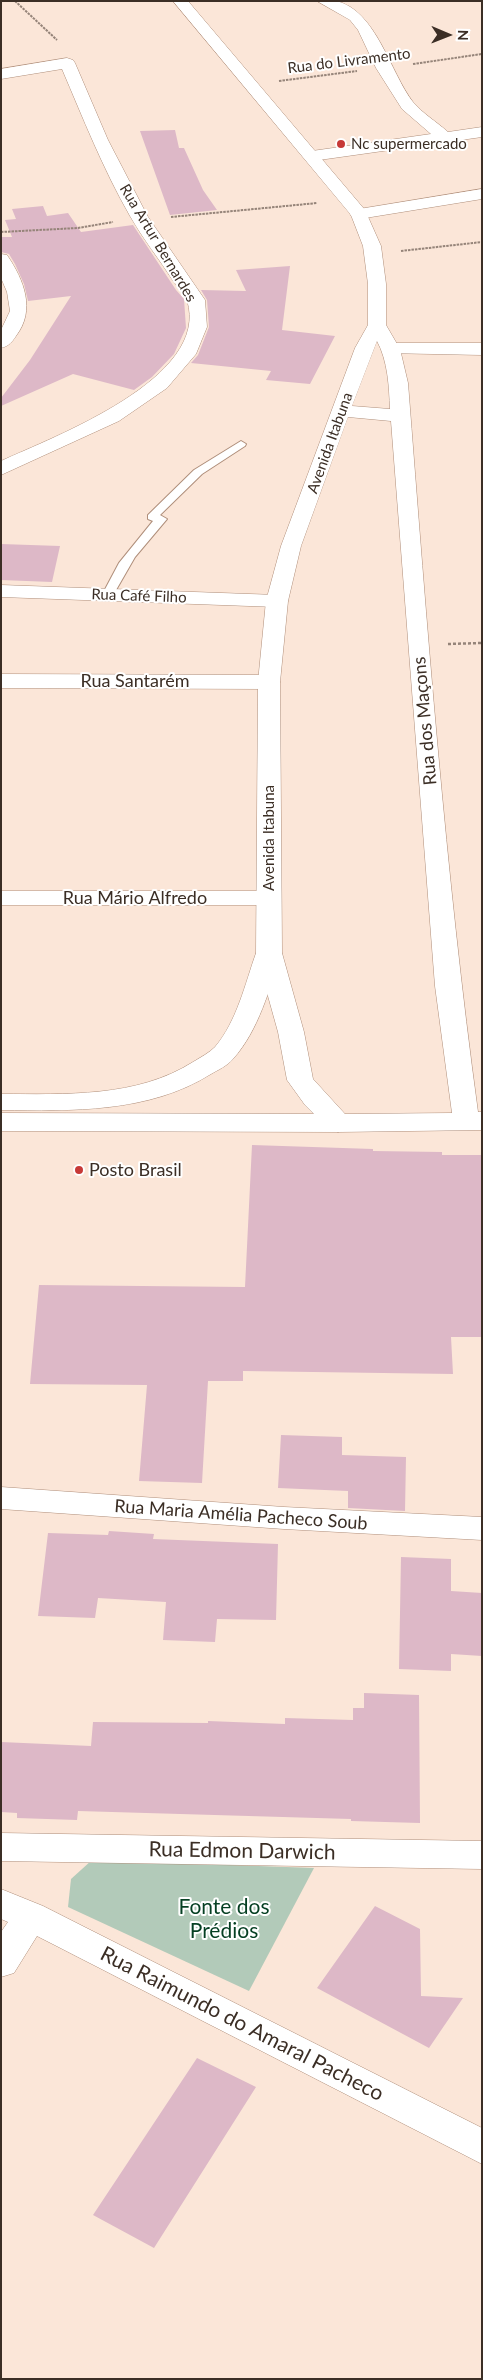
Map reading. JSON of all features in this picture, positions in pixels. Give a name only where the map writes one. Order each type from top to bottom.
[{"type":"main road","name":"Avenida Itabuna","points":[[180,1],[359,214],[373,254],[377,284],[376,325],[364,348],[291,546],[277,601],[269,682],[270,952],[291,1032],[300,1080],[314,1099],[338,1124]]},
{"type":"main road","points":[[324,1],[355,17],[365,29],[384,68],[408,106],[443,136]]},
{"type":"main road","points":[[1,74],[67,63]]},
{"type":"main road","name":"Rua Artur Bernardes","points":[[1,469],[112,418],[160,384],[187,354],[198,327],[196,300],[140,219],[100,140],[67,63]]},
{"type":"main road","points":[[312,156],[482,132]]},
{"type":"main road","points":[[359,214],[482,194]]},
{"type":"main road","points":[[1,259],[20,303],[18,319],[1,342]]},
{"type":"main road","name":"Rua dos Maçons","points":[[376,325],[391,350],[398,384],[418,645],[448,986],[474,1121]]},
{"type":"main road","points":[[391,350],[482,349]]},
{"type":"main road","points":[[342,411],[400,416]]},
{"type":"main road","name":"Rua Café Filho","points":[[1,591],[277,601]]},
{"type":"main road","name":"Rua Santarém","points":[[1,681],[269,682]]},
{"type":"main road","name":"Rua Mário Alfredo","points":[[1,898],[269,898]]},
{"type":"main road","name":"Avenida Itabuna","points":[[1,1102],[47,1103],[115,1098],[162,1088],[196,1074],[225,1052],[242,1027],[270,952]]},
{"type":"main road","points":[[8,1125],[338,1124],[474,1121]]},
{"type":"main road","name":"Rua Maria Amélia Pacheco Soub","points":[[1,1498],[275,1518],[482,1529]]},
{"type":"main road","name":"Rua Edmon Darwich","points":[[1,1847],[482,1855]]},
{"type":"main road","points":[[1,1962],[16,1910]]},
{"type":"main road","name":"Rua Raimundo do Amaral Pacheco","points":[[16,1910],[482,2147]]},
{"type":"lane","points":[[108,595],[117,571],[134,548],[161,519],[152,516],[198,472],[241,444]]},
{"type":"path","points":[[15,1],[56,38],[64,50],[67,63]]},
{"type":"path","name":"Rua do Livramento","points":[[249,84],[482,54]]},
{"type":"path","points":[[1,232],[78,228],[140,219],[347,200]]},
{"type":"path","points":[[373,254],[482,242]]},
{"type":"green space","name":"Fonte dos Prédios","points":[[92,1860],[314,1868],[249,1991],[68,1907],[71,1879]]},
{"type":"building","points":[[175,130],[179,148],[184,148],[203,190],[217,210],[170,215],[140,131]]},
{"type":"building","points":[[43,206],[47,216],[68,213],[81,232],[133,225],[184,299],[186,328],[174,354],[152,377],[134,390],[73,374],[1,406],[1,398],[30,360],[71,296],[28,301],[24,284],[15,264],[9,254],[1,252],[1,237],[12,237],[5,220],[16,219],[12,209]]},
{"type":"building","points":[[290,266],[282,330],[335,336],[310,384],[266,380],[271,371],[191,363],[198,355],[209,327],[207,300],[201,290],[246,291],[236,270]]},
{"type":"building","points":[[1,544],[60,546],[52,582],[1,580]]},
{"type":"building","points":[[252,1145],[373,1149],[373,1151],[442,1152],[442,1155],[482,1155],[482,1337],[451,1337],[453,1374],[243,1371],[243,1381],[208,1381],[202,1483],[139,1481],[147,1385],[30,1384],[39,1285],[245,1287]]},
{"type":"building","points":[[281,1435],[342,1437],[342,1455],[406,1457],[405,1511],[348,1508],[348,1491],[278,1488]]},
{"type":"building","points":[[109,1531],[154,1534],[153,1539],[278,1544],[276,1620],[217,1619],[215,1642],[163,1640],[166,1602],[98,1598],[95,1618],[38,1616],[48,1533],[108,1535]]},
{"type":"building","points":[[401,1557],[451,1559],[451,1591],[482,1593],[482,1656],[451,1654],[451,1671],[399,1669]]},
{"type":"building","points":[[364,1693],[419,1695],[420,1823],[351,1821],[351,1819],[78,1811],[77,1820],[17,1818],[17,1813],[1,1812],[1,1742],[91,1746],[93,1722],[208,1723],[208,1721],[285,1724],[285,1718],[353,1720],[353,1708],[364,1708]]},
{"type":"building","points":[[375,1906],[420,1929],[421,1996],[463,1998],[429,2048],[317,1988]]},
{"type":"building","points":[[197,2058],[256,2087],[154,2248],[93,2215]]},
{"type":"place","name":"Nc supermercado","points":[[341,144]]},
{"type":"place","name":"Posto Brasil","points":[[79,1170]]}]
